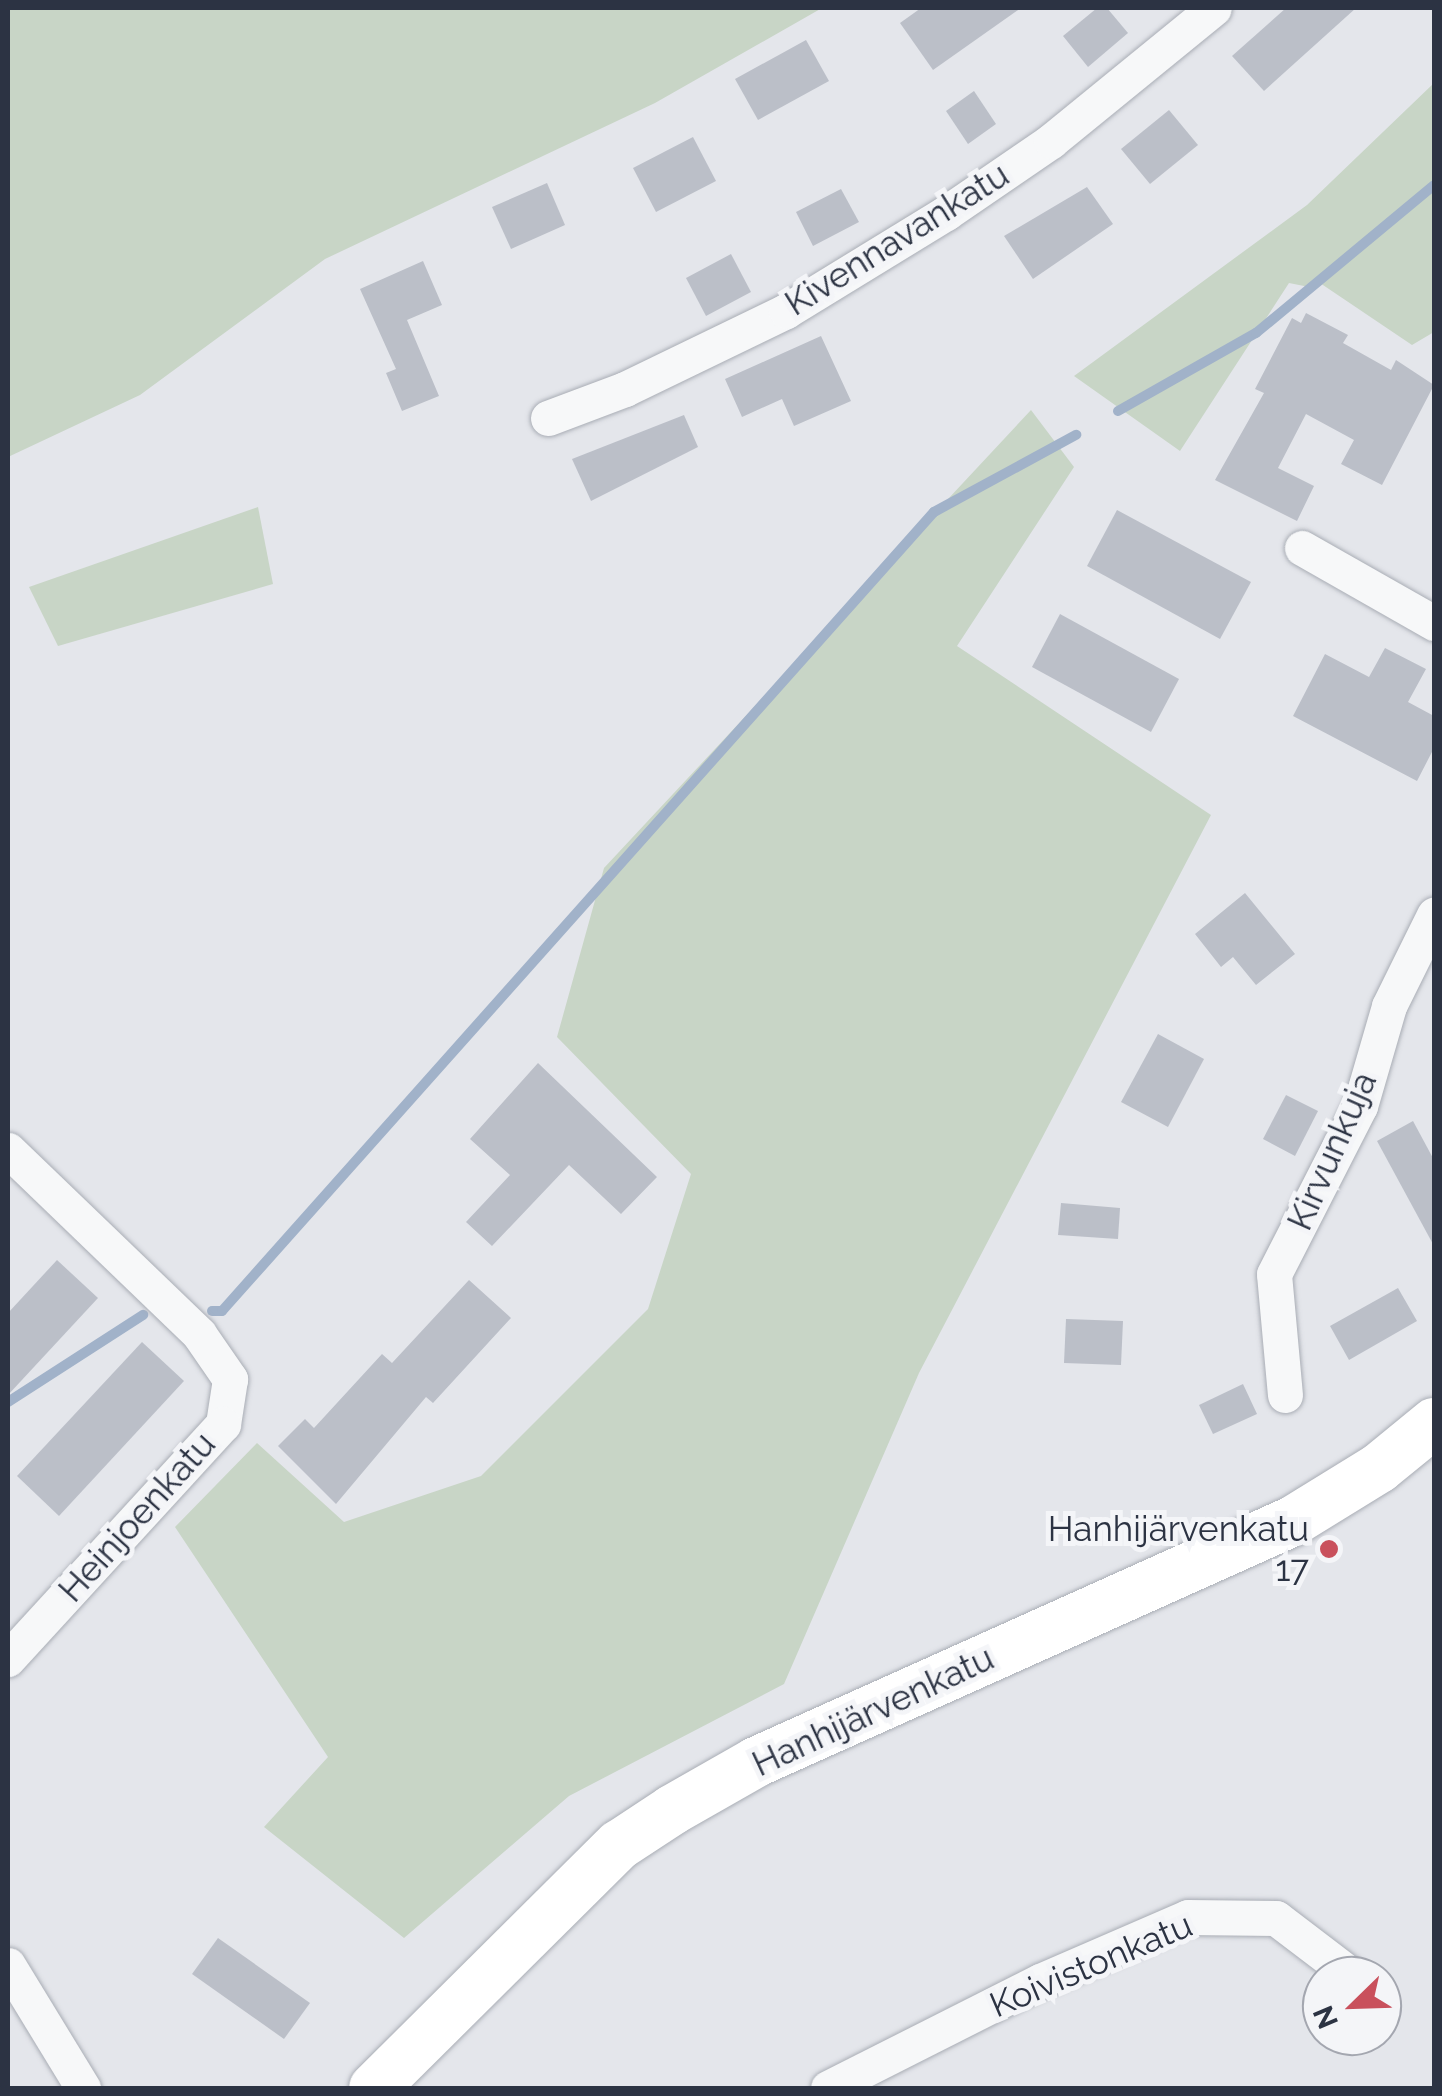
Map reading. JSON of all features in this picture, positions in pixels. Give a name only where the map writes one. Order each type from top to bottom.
[{"type":"street","name":"Kivennavankatu","points":[[548,418],[625,389],[786,311],[914,233],[1051,141],[1214,8]]},
{"type":"street","points":[[1302,548],[1434,622]]},
{"type":"street","name":"Kirvunkuja","points":[[1285,1395],[1274,1274],[1360,1106],[1389,1006],[1434,915]]},
{"type":"street","name":"Heinjoenkatu","points":[[8,1150],[199,1334],[230,1378],[223,1424],[8,1659]]},
{"type":"street","name":"Hanhijärvenkatu","points":[[374,2088],[619,1845],[672,1810],[756,1762],[1293,1521],[1379,1468],[1434,1423]]},
{"type":"street","name":"Koivistonkatu","points":[[828,2088],[1040,1981],[1188,1916],[1276,1918],[1326,1956]]},
{"type":"street","points":[[8,1965],[84,2088]]},
{"type":"green space","points":[[8,8],[822,8],[655,103],[325,259],[140,395],[8,457]]},
{"type":"green space","points":[[1434,83],[1434,332],[1412,345],[1320,283],[1314,288],[1289,283],[1180,451],[1074,376],[1307,205]]},
{"type":"green space","points":[[1031,410],[1074,467],[957,646],[1211,815],[919,1373],[784,1684],[569,1796],[404,1938],[264,1827],[328,1757],[175,1527],[257,1443],[344,1522],[481,1476],[648,1309],[691,1174],[557,1037],[604,868]]},
{"type":"green space","points":[[258,507],[273,584],[58,646],[29,587]]},
{"type":"building","points":[[921,8],[1021,8],[933,70],[900,23]]},
{"type":"building","points":[[1097,8],[1107,8],[1128,33],[1088,67],[1063,36]]},
{"type":"building","points":[[1286,8],[1356,8],[1264,91],[1232,56]]},
{"type":"building","points":[[806,40],[829,81],[758,120],[735,79]]},
{"type":"building","points":[[974,91],[996,124],[968,144],[946,111]]},
{"type":"building","points":[[1169,110],[1198,145],[1150,184],[1121,149]]},
{"type":"building","points":[[693,137],[716,181],[656,212],[633,168]]},
{"type":"building","points":[[547,183],[565,225],[511,249],[492,207]]},
{"type":"building","points":[[1087,187],[1113,224],[1033,279],[1004,236]]},
{"type":"building","points":[[841,189],[859,222],[813,246],[796,212]]},
{"type":"building","points":[[731,254],[751,292],[706,316],[686,278]]},
{"type":"building","points":[[423,261],[442,305],[407,320],[439,396],[402,411],[386,373],[396,369],[360,289]]},
{"type":"building","points":[[1306,313],[1348,335],[1343,343],[1391,370],[1396,360],[1434,385],[1382,485],[1341,464],[1354,440],[1306,414],[1278,468],[1314,486],[1297,521],[1215,480],[1264,393],[1255,389],[1292,318],[1301,323]]},
{"type":"building","points":[[821,336],[851,401],[794,426],[782,399],[742,417],[725,379]]},
{"type":"building","points":[[684,415],[698,447],[591,501],[572,459]]},
{"type":"building","points":[[1117,510],[1251,582],[1220,639],[1087,566]]},
{"type":"building","points":[[1060,614],[1179,679],[1151,732],[1032,667]]},
{"type":"building","points":[[1385,648],[1426,669],[1408,702],[1434,716],[1434,748],[1417,781],[1293,716],[1325,654],[1369,677]]},
{"type":"building","points":[[1245,893],[1295,954],[1256,985],[1233,957],[1221,967],[1195,934]]},
{"type":"building","points":[[1158,1034],[1204,1059],[1168,1127],[1121,1102]]},
{"type":"building","points":[[538,1063],[657,1177],[621,1214],[569,1165],[492,1246],[466,1222],[510,1175],[470,1139]]},
{"type":"building","points":[[1286,1095],[1318,1111],[1295,1156],[1263,1139]]},
{"type":"building","points":[[1413,1121],[1434,1160],[1434,1246],[1377,1141]]},
{"type":"building","points":[[1061,1203],[1120,1208],[1118,1239],[1058,1235]]},
{"type":"building","points":[[57,1260],[98,1298],[8,1395],[8,1313]]},
{"type":"building","points":[[469,1280],[511,1318],[433,1403],[426,1397],[336,1504],[278,1446],[305,1419],[314,1428],[382,1354],[392,1363]]},
{"type":"building","points":[[1398,1288],[1417,1321],[1349,1360],[1330,1326]]},
{"type":"building","points":[[1066,1319],[1123,1321],[1121,1365],[1064,1363]]},
{"type":"building","points":[[142,1342],[184,1381],[59,1516],[17,1476]]},
{"type":"building","points":[[1243,1384],[1257,1414],[1213,1434],[1199,1405]]},
{"type":"building","points":[[218,1938],[310,2003],[284,2039],[192,1974]]},
{"type":"waterway","points":[[1118,411],[1256,333],[1434,185]]},
{"type":"waterway","points":[[212,1311],[222,1311],[934,512],[1076,435]]},
{"type":"waterway","points":[[8,1402],[143,1315]]},
{"type":"place","name":"Hanhijärvenkatu 17","points":[[1329,1549]]}]
